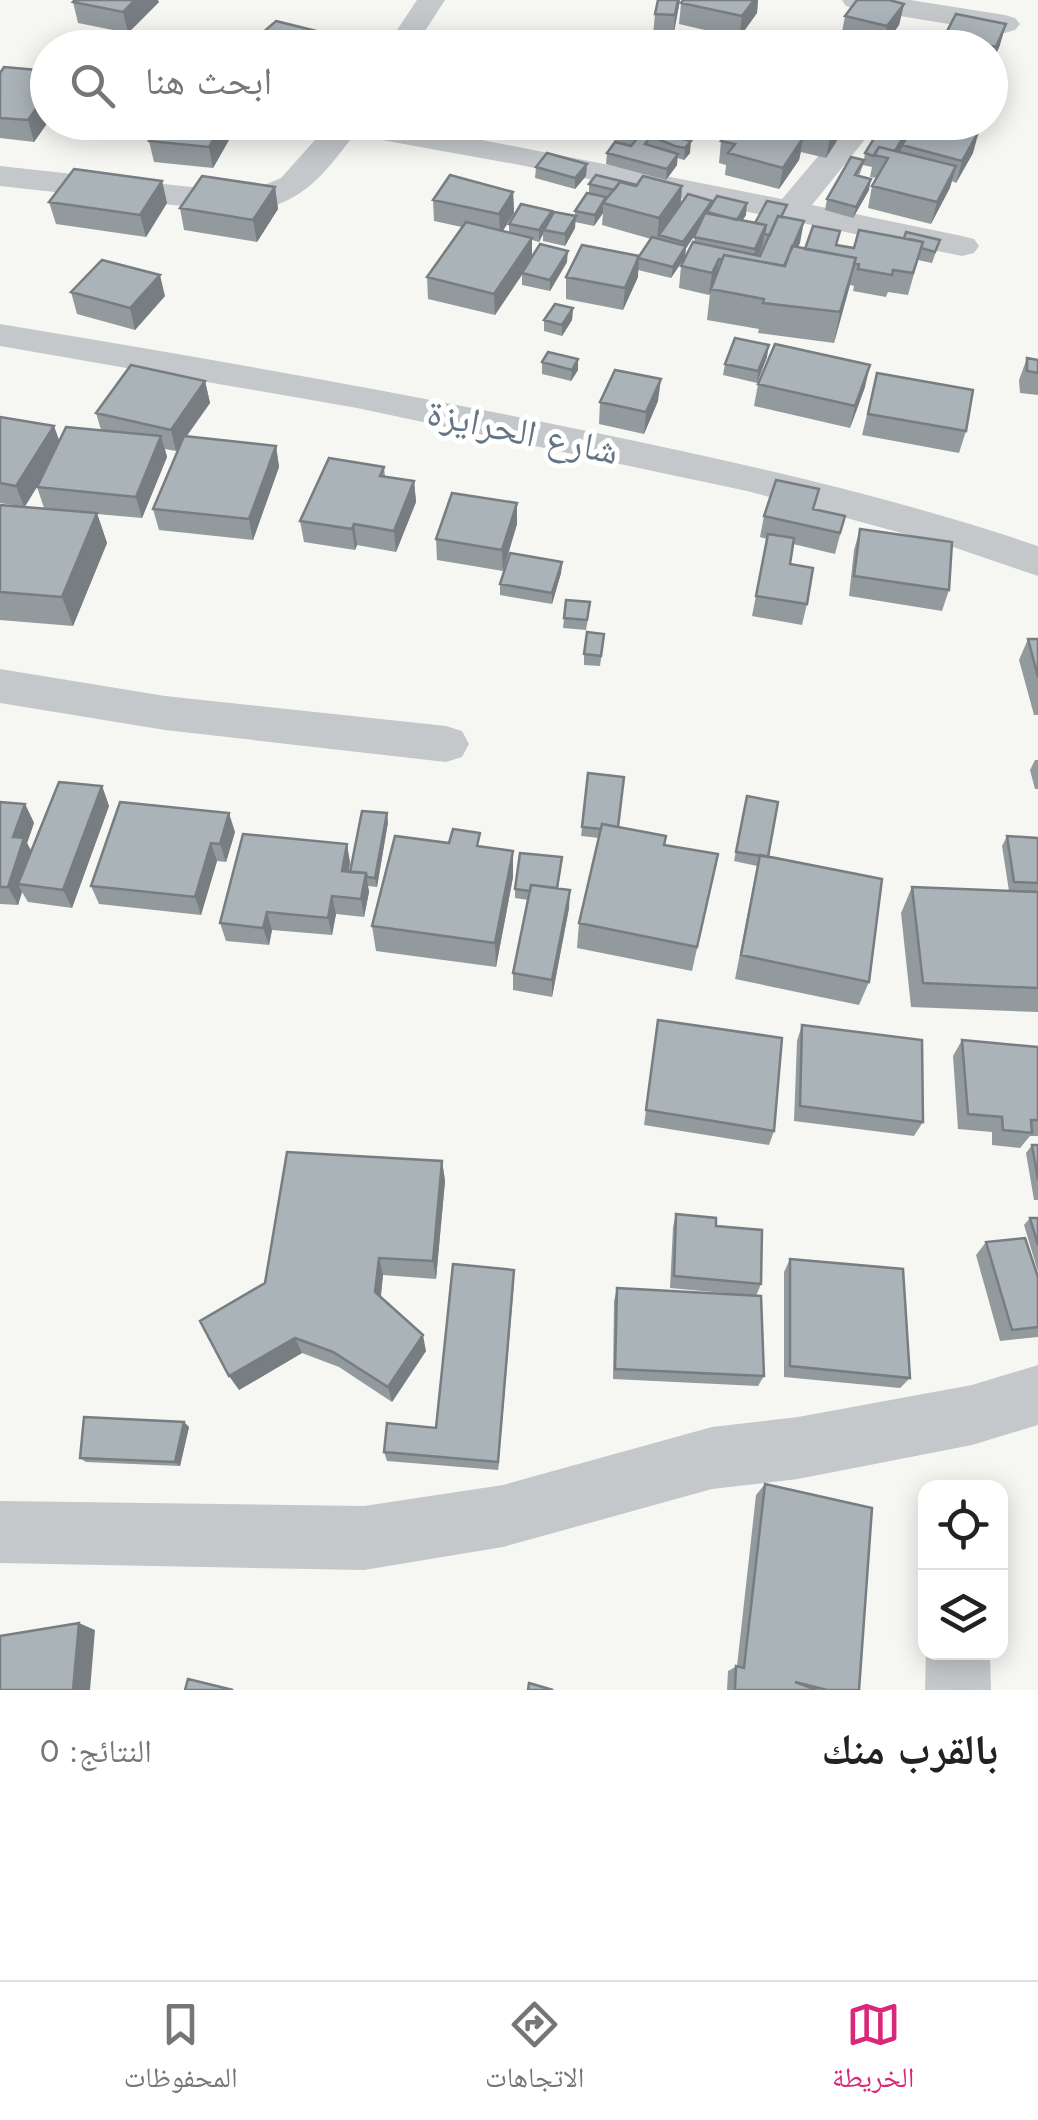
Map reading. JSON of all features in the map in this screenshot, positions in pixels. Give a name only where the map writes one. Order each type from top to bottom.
[{"type":"street","points":[[411,30],[431,0]]},
{"type":"street","points":[[856,0],[1004,24]]},
{"type":"street","points":[[0,176],[246,203],[264,201],[302,181],[334,140]]},
{"type":"street","points":[[433,140],[962,246]]},
{"type":"street","points":[[790,211],[849,140]]},
{"type":"street","name":"شارع الحرايزة","points":[[0,334],[358,396],[747,478],[944,530],[1038,561]]},
{"type":"street","points":[[0,686],[164,714],[446,744]]},
{"type":"street","points":[[0,1532],[364,1538],[503,1516],[712,1458],[798,1448],[972,1416],[1038,1396]]},
{"type":"street","points":[[956,1660],[958,1690]]},
{"type":"building","points":[[75,0],[135,0],[123,12]]},
{"type":"building","points":[[658,0],[678,0],[675,15],[655,14]]},
{"type":"building","points":[[754,0],[742,16],[681,3]]},
{"type":"building","points":[[857,0],[904,4],[887,26],[845,16]]},
{"type":"building","points":[[956,14],[1006,24],[1003,30],[948,30]]},
{"type":"building","points":[[276,21],[312,30],[266,30]]},
{"type":"building","points":[[4,67],[30,69],[28,120],[0,118],[0,73]]},
{"type":"building","points":[[150,140],[213,140],[209,147]]},
{"type":"building","points":[[636,140],[648,140],[645,144],[678,154],[667,169],[607,153],[615,142],[631,146]]},
{"type":"building","points":[[660,140],[691,141],[685,148]]},
{"type":"building","points":[[802,140],[783,168],[728,153],[735,144],[721,141]]},
{"type":"building","points":[[873,140],[902,140],[895,151],[879,147],[874,156],[865,153]]},
{"type":"building","points":[[905,140],[974,140],[962,161],[902,145]]},
{"type":"building","points":[[879,147],[956,166],[937,202],[872,186],[888,158],[874,155]]},
{"type":"building","points":[[547,153],[587,164],[575,178],[536,167]]},
{"type":"building","points":[[851,157],[864,160],[855,175],[871,179],[856,207],[827,199]]},
{"type":"building","points":[[74,169],[162,181],[140,215],[49,202]]},
{"type":"building","points":[[450,175],[513,192],[499,214],[433,200]]},
{"type":"building","points":[[596,175],[637,185],[620,182],[614,190],[589,184]]},
{"type":"building","points":[[202,176],[275,187],[253,220],[180,208]]},
{"type":"building","points":[[643,176],[682,186],[659,218],[603,203],[620,182],[636,186]]},
{"type":"building","points":[[587,193],[606,197],[595,215],[575,211]]},
{"type":"building","points":[[688,194],[712,201],[683,242],[659,235]]},
{"type":"building","points":[[717,196],[747,203],[737,220],[707,212]]},
{"type":"building","points":[[767,201],[787,205],[770,235],[764,234],[766,225],[755,223]]},
{"type":"building","points":[[521,204],[552,211],[539,230],[509,224]]},
{"type":"building","points":[[554,212],[576,216],[565,234],[544,230]]},
{"type":"building","points":[[705,213],[766,225],[755,249],[694,237]]},
{"type":"building","points":[[778,216],[804,221],[784,266],[724,255],[712,273],[681,266],[693,242],[760,256]]},
{"type":"building","points":[[466,222],[532,238],[494,294],[427,277]]},
{"type":"building","points":[[813,226],[840,231],[836,245],[854,248],[859,230],[923,242],[913,273],[893,270],[892,275],[858,269],[856,258],[805,249]]},
{"type":"building","points":[[906,232],[940,240],[935,252],[921,248],[923,242],[904,238]]},
{"type":"building","points":[[652,237],[686,246],[673,267],[638,258]]},
{"type":"building","points":[[540,244],[568,251],[550,280],[522,273]]},
{"type":"building","points":[[582,245],[639,256],[625,288],[566,277]]},
{"type":"building","points":[[792,246],[856,258],[840,312],[763,303],[764,299],[711,289],[724,255],[785,266]]},
{"type":"building","points":[[102,260],[160,275],[130,308],[71,292]]},
{"type":"building","points":[[555,304],[573,308],[562,325],[544,320]]},
{"type":"building","points":[[735,338],[769,345],[758,371],[725,364]]},
{"type":"building","points":[[775,344],[870,365],[855,406],[758,384]]},
{"type":"building","points":[[548,352],[578,359],[572,370],[542,362]]},
{"type":"building","points":[[1027,358],[1038,360],[1038,373],[1027,371]]},
{"type":"building","points":[[131,365],[205,381],[171,430],[96,413]]},
{"type":"building","points":[[615,370],[661,379],[646,412],[600,402]]},
{"type":"building","points":[[877,373],[973,390],[966,431],[868,414]]},
{"type":"building","points":[[0,417],[54,426],[16,486],[0,483]]},
{"type":"building","points":[[66,427],[161,436],[136,497],[37,487]]},
{"type":"building","points":[[184,436],[276,446],[249,519],[153,509]]},
{"type":"building","points":[[329,458],[384,467],[380,476],[414,481],[394,531],[300,521]]},
{"type":"building","points":[[776,480],[819,489],[813,509],[845,516],[840,533],[764,516]]},
{"type":"building","points":[[452,493],[517,503],[502,550],[436,539]]},
{"type":"building","points":[[0,505],[97,513],[62,597],[0,592]]},
{"type":"building","points":[[860,529],[952,542],[949,590],[854,576]]},
{"type":"building","points":[[768,534],[794,538],[790,564],[813,568],[807,604],[756,596]]},
{"type":"building","points":[[510,553],[562,562],[552,593],[500,584]]},
{"type":"building","points":[[566,600],[590,602],[587,620],[564,618]]},
{"type":"building","points":[[587,632],[604,634],[601,656],[584,654]]},
{"type":"building","points":[[1028,639],[1038,639],[1038,677]]},
{"type":"building","points":[[588,773],[624,777],[618,827],[582,827]]},
{"type":"building","points":[[59,782],[102,786],[63,890],[18,884]]},
{"type":"building","points":[[747,796],[778,802],[768,857],[736,852]]},
{"type":"building","points":[[0,802],[25,804],[13,837],[24,838],[8,887],[0,887]]},
{"type":"building","points":[[120,802],[229,813],[220,844],[211,843],[195,897],[91,886]]},
{"type":"building","points":[[362,811],[387,813],[375,878],[350,872]]},
{"type":"building","points":[[602,824],[666,836],[664,845],[718,854],[697,947],[579,923]]},
{"type":"building","points":[[453,829],[480,833],[477,846],[513,851],[495,943],[372,926],[395,836],[449,843]]},
{"type":"building","points":[[243,834],[347,844],[342,871],[366,873],[361,899],[332,896],[328,918],[267,912],[263,928],[220,923]]},
{"type":"building","points":[[1007,836],[1038,838],[1038,883],[1014,882]]},
{"type":"building","points":[[520,853],[562,857],[557,888],[531,885],[530,891],[515,889]]},
{"type":"building","points":[[760,855],[882,879],[869,982],[741,955]]},
{"type":"building","points":[[531,885],[570,890],[552,980],[513,973]]},
{"type":"building","points":[[912,887],[1038,892],[1038,988],[923,983]]},
{"type":"building","points":[[658,1020],[782,1038],[774,1131],[646,1110]]},
{"type":"building","points":[[802,1025],[922,1040],[923,1122],[800,1106]]},
{"type":"building","points":[[962,1040],[1038,1047],[1038,1120],[1031,1120],[1032,1133],[1003,1130],[1002,1117],[968,1114]]},
{"type":"building","points":[[1032,1145],[1038,1145],[1038,1180]]},
{"type":"building","points":[[287,1152],[442,1161],[433,1261],[379,1258],[375,1292],[423,1335],[388,1387],[333,1352],[295,1338],[229,1376],[200,1321],[265,1283]]},
{"type":"building","points":[[676,1214],[716,1218],[716,1226],[762,1230],[761,1284],[674,1276]]},
{"type":"building","points":[[1030,1218],[1038,1218],[1038,1245]]},
{"type":"building","points":[[1025,1238],[1038,1277],[1038,1327],[1012,1330],[986,1242]]},
{"type":"building","points":[[790,1259],[903,1269],[910,1378],[790,1366]]},
{"type":"building","points":[[453,1264],[514,1270],[498,1462],[384,1452],[387,1423],[436,1428]]},
{"type":"building","points":[[617,1288],[761,1296],[764,1376],[615,1369]]},
{"type":"building","points":[[84,1417],[184,1422],[175,1462],[80,1458]]},
{"type":"building","points":[[765,1484],[872,1508],[859,1690],[827,1690],[795,1682],[817,1690],[735,1690],[736,1666],[744,1668]]},
{"type":"building","points":[[79,1623],[73,1690],[0,1690],[0,1636]]},
{"type":"building","points":[[188,1679],[233,1690],[185,1690]]},
{"type":"building","points":[[529,1683],[553,1690],[528,1690]]}]
